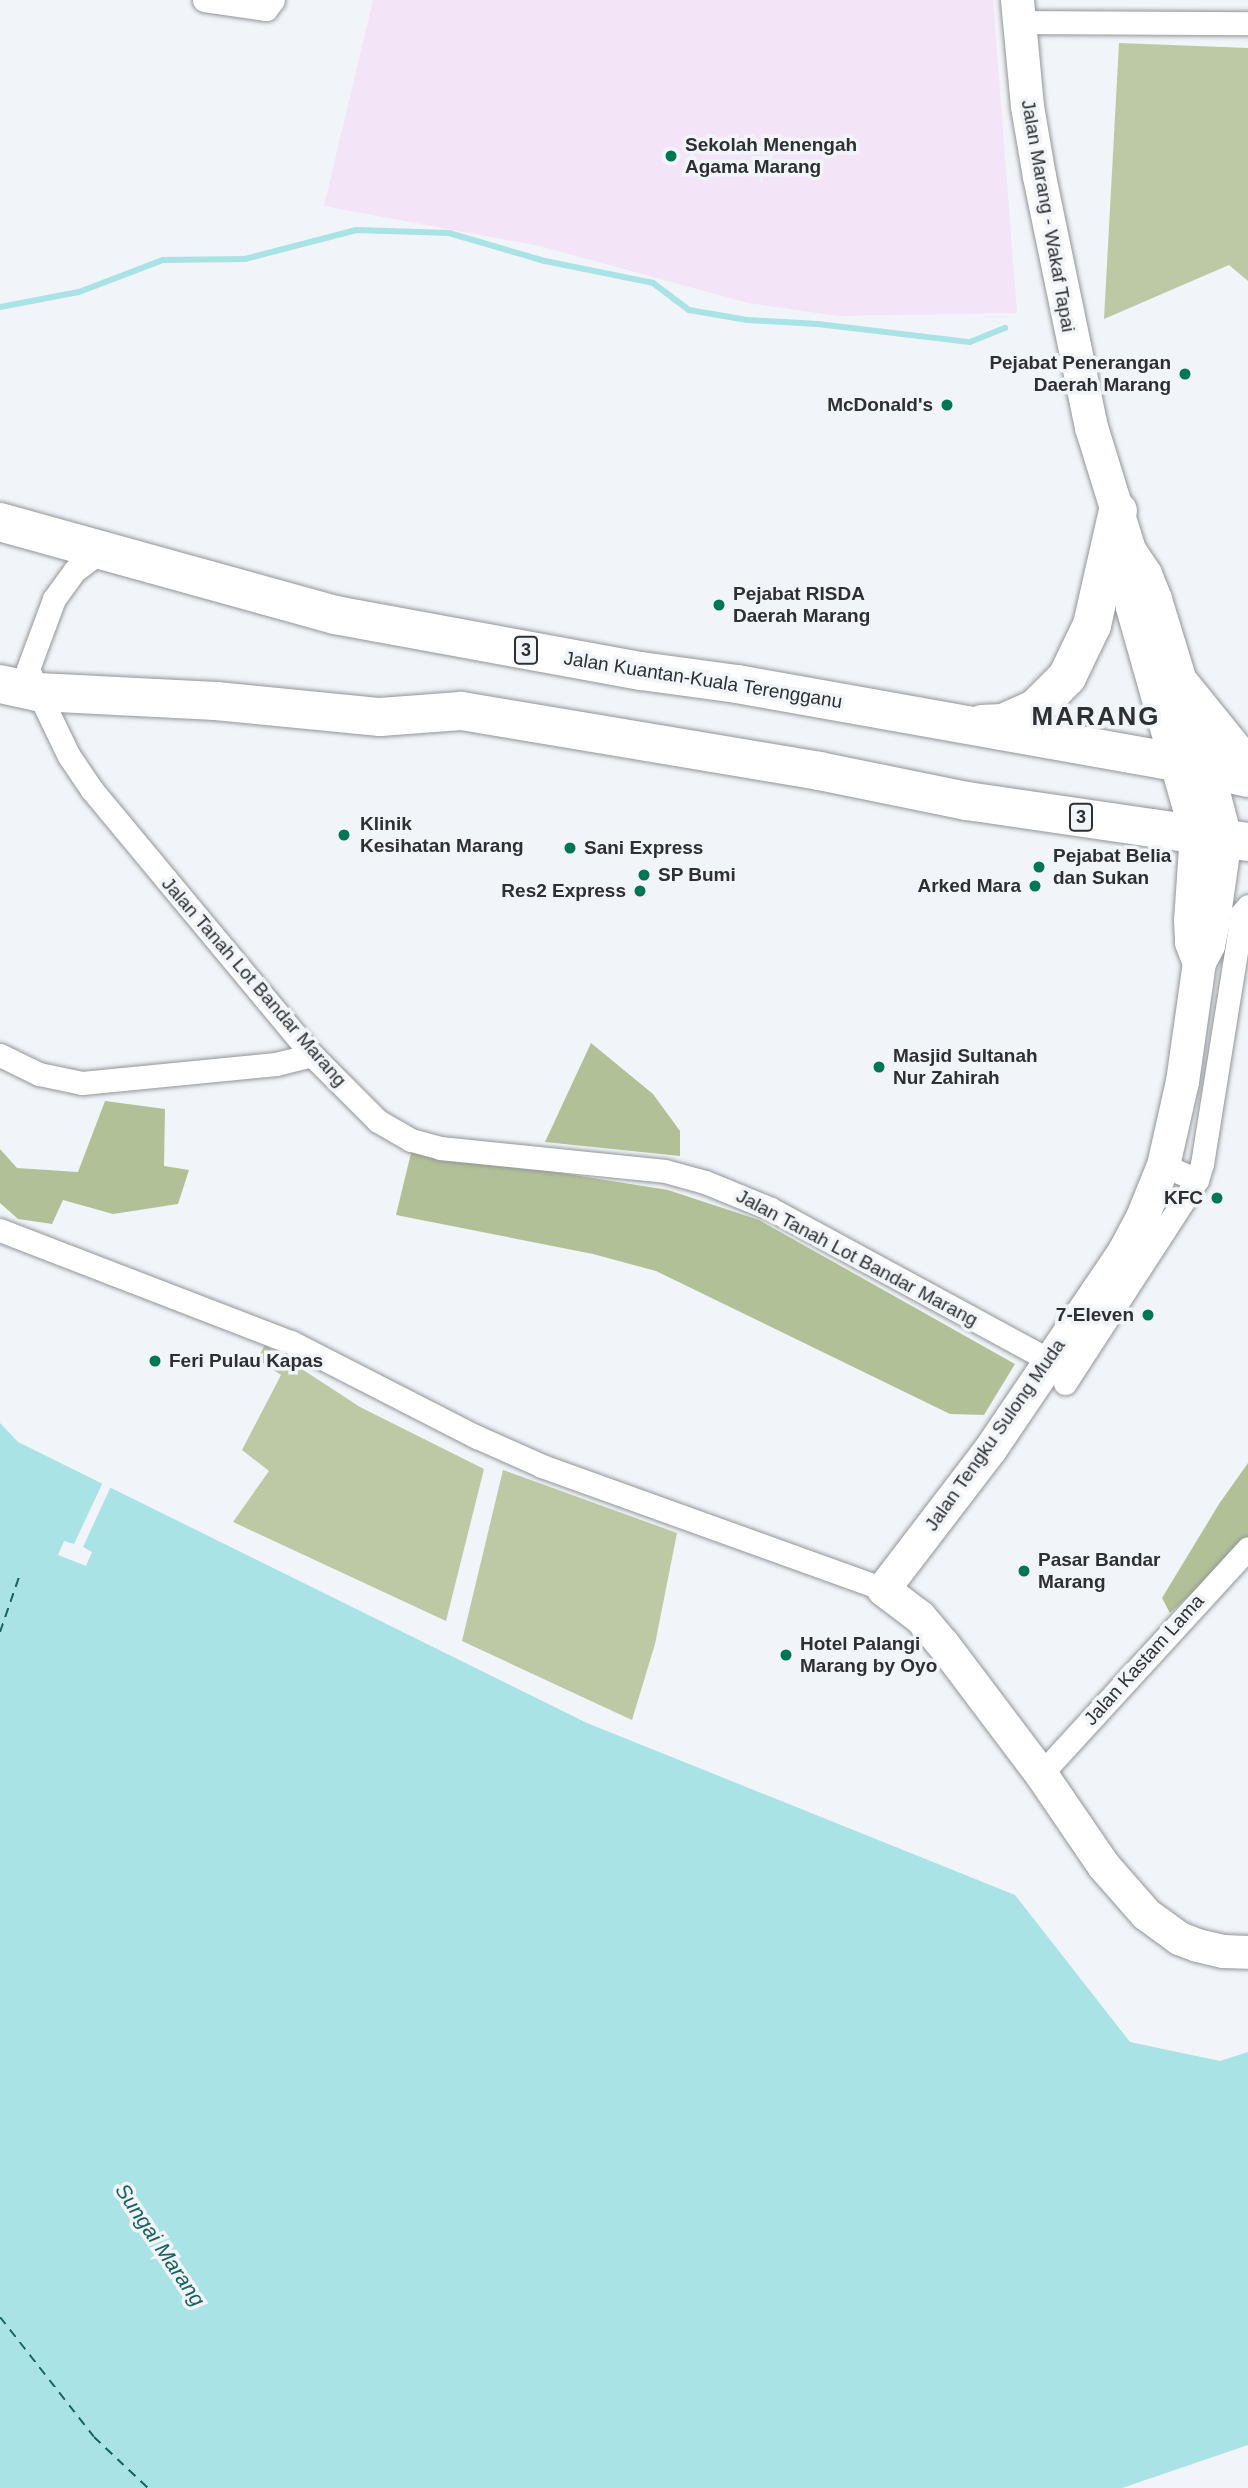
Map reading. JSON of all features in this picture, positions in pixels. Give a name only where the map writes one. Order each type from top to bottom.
[{"type":"highway","points":[[955,725],[1010,721],[1036,708],[1068,677],[1092,625],[1118,511]]},
{"type":"highway","name":"Jalan Kuantan-Kuala Terengganu","points":[[0,522],[335,614],[640,671],[737,684],[1248,778]]},
{"type":"highway","name":"3","points":[[0,684],[38,692],[216,701],[380,717],[461,711],[819,771],[967,801],[1223,838]]},
{"type":"highway","points":[[1180,684],[1248,768]]},
{"type":"street","points":[[204,0],[266,9],[272,0]]},
{"type":"street","points":[[1018,11],[1248,23]]},
{"type":"street","name":"Jalan Marang - Wakaf Tapai","points":[[1018,11],[1027,106],[1055,265],[1091,426],[1129,550],[1128,580],[1132,607],[1192,766],[1223,838]]},
{"type":"street","name":"Jalan Marang - Wakaf Tapai","points":[[1129,550],[1145,574],[1155,600],[1180,684],[1192,766]]},
{"type":"street","name":"Jalan Tanah Lot Bandar Marang","points":[[102,551],[75,570],[54,599],[28,669],[38,692],[69,756],[92,790],[312,1055],[378,1121],[411,1140],[440,1148],[665,1171],[705,1182],[771,1209],[1057,1371]]},
{"type":"street","name":"Jalan Tengku Sulong Muda","points":[[883,1589],[990,1449],[1057,1371],[1124,1251],[1164,1165],[1182,1081],[1199,961],[1208,945],[1223,838]]},
{"type":"street","name":"Jalan Tengku Sulong Muda","points":[[1199,961],[1191,942],[1190,920],[1223,838]]},
{"type":"street","points":[[1216,899],[1225,885],[1248,871]]},
{"type":"street","points":[[1057,1371],[1197,1180],[1208,1146],[1242,913],[1248,906]]},
{"type":"street","points":[[0,1055],[38,1074],[82,1083],[276,1064],[312,1055]]},
{"type":"street","points":[[1164,1165],[1197,1180]]},
{"type":"street","points":[[0,1230],[291,1342],[477,1437],[542,1466],[883,1589],[920,1617],[943,1644],[1041,1774],[1103,1866],[1146,1914],[1179,1938],[1196,1945],[1248,1952]]},
{"type":"street","name":"Jalan Kastam Lama","points":[[1041,1774],[1248,1548]]},
{"type":"shaded area","name":"Sekolah Menengah Agama Marang","points":[[373,0],[993,0],[1017,313],[839,316],[748,303],[540,246],[324,206]]},
{"type":"green space","points":[[1119,43],[1248,48],[1248,281],[1229,265],[1104,319]]},
{"type":"green space","points":[[591,1043],[653,1094],[680,1131],[680,1156],[545,1142]]},
{"type":"green space","points":[[105,1101],[165,1109],[164,1166],[189,1170],[178,1204],[113,1214],[63,1200],[52,1224],[18,1219],[0,1203],[0,1149],[17,1168],[78,1172]]},
{"type":"green space","points":[[412,1149],[668,1190],[759,1220],[1015,1364],[984,1415],[950,1414],[656,1271],[593,1254],[396,1215]]},
{"type":"green space","points":[[265,1345],[360,1407],[484,1469],[446,1621],[233,1522],[269,1471],[242,1450],[281,1375],[257,1359]]},
{"type":"green space","points":[[1248,1463],[1248,1543],[1170,1613],[1162,1598],[1219,1504]]},
{"type":"green space","points":[[503,1470],[677,1533],[655,1644],[632,1720],[462,1641]]},
{"type":"water","name":"Sungai Marang","points":[[0,1423],[18,1442],[587,1723],[1015,1895],[1130,2042],[1220,2061],[1248,2052],[1248,2445],[1122,2488],[0,2488]]},
{"type":"pier","points":[[104,1480],[112,1484],[83,1547],[92,1552],[86,1566],[58,1555],[64,1541],[74,1544]]},
{"type":"waterway","points":[[0,307],[79,292],[163,260],[245,259],[356,230],[449,233],[545,261],[653,283],[689,310],[747,320],[818,324],[970,342],[1005,328]]},
{"type":"ferry route","points":[[0,1632],[19,1577]]},
{"type":"ferry route","points":[[0,2317],[94,2437],[148,2488]]},
{"type":"place","name":"Sekolah Menengah Agama Marang","points":[[671,156]]},
{"type":"place","name":"Pejabat Penerangan Daerah Marang","points":[[1185,374]]},
{"type":"place","name":"McDonald's","points":[[947,405]]},
{"type":"place","name":"Pejabat RISDA Daerah Marang","points":[[719,605]]},
{"type":"place","name":"Klinik Kesihatan Marang","points":[[344,835]]},
{"type":"place","name":"Sani Express","points":[[570,848]]},
{"type":"place","name":"Pejabat Belia dan Sukan","points":[[1039,867]]},
{"type":"place","name":"SP Bumi","points":[[644,875]]},
{"type":"place","name":"Arked Mara","points":[[1035,886]]},
{"type":"place","name":"Res2 Express","points":[[640,891]]},
{"type":"place","name":"Masjid Sultanah Nur Zahirah","points":[[879,1067]]},
{"type":"place","name":"KFC","points":[[1217,1198]]},
{"type":"place","name":"7-Eleven","points":[[1148,1315]]},
{"type":"place","name":"Feri Pulau Kapas","points":[[155,1361]]},
{"type":"place","name":"Pasar Bandar Marang","points":[[1024,1571]]},
{"type":"place","name":"Hotel Palangi Marang by Oyo","points":[[786,1655]]},
{"type":"district","name":"MARANG","points":[[1096,717]]}]
